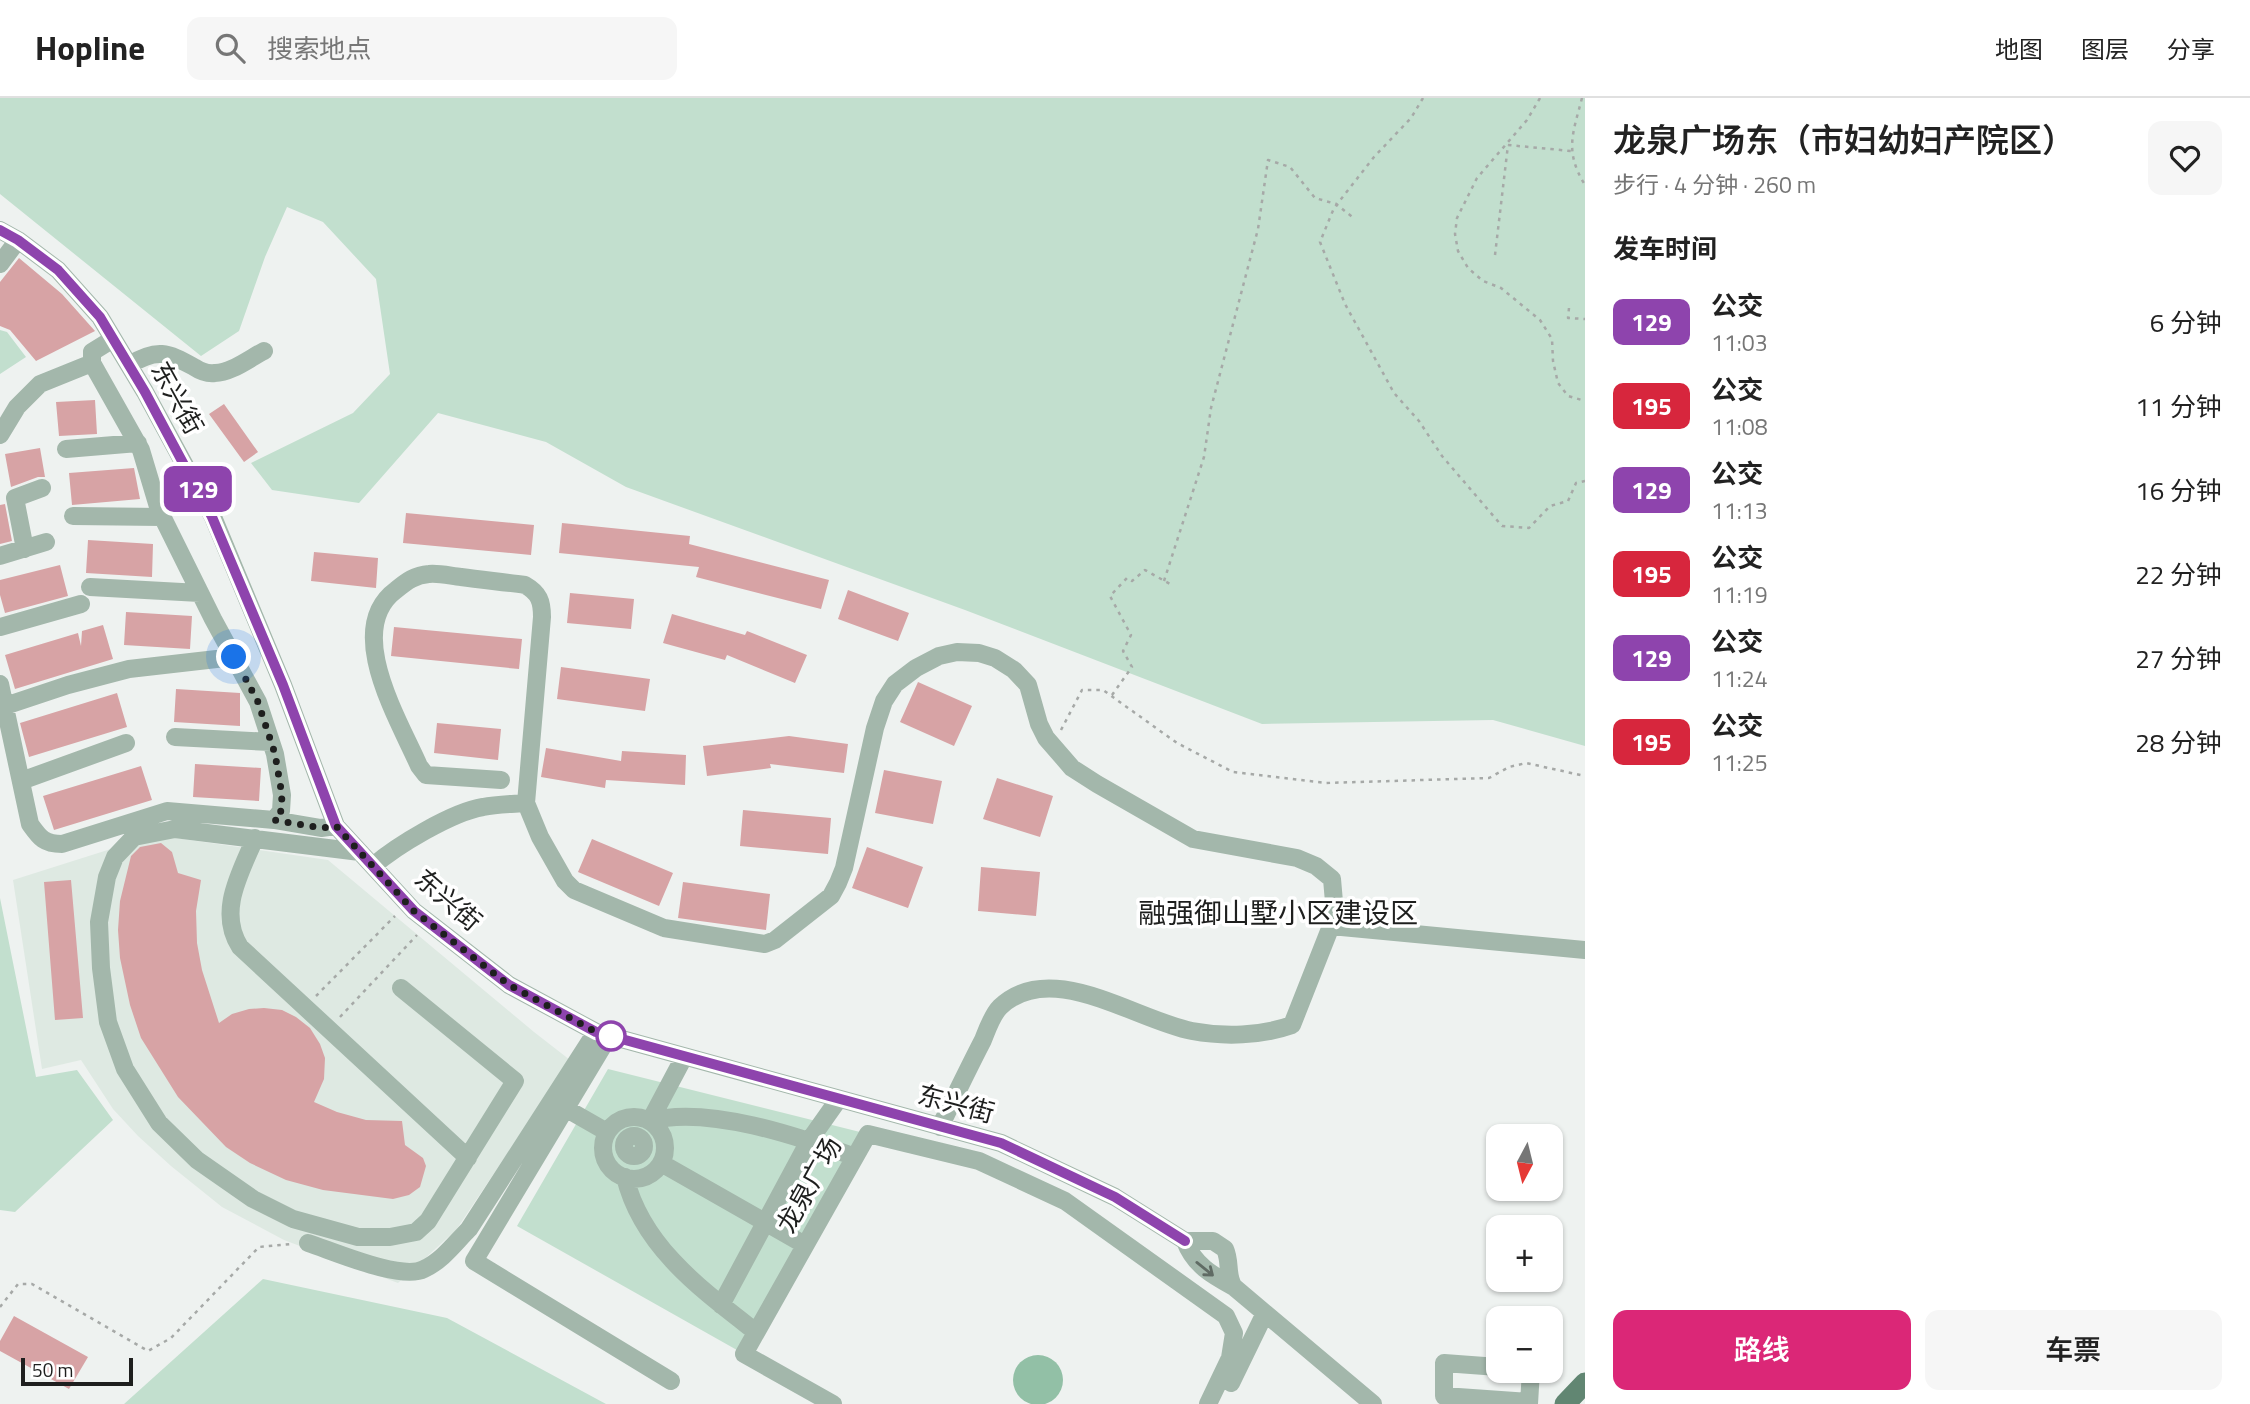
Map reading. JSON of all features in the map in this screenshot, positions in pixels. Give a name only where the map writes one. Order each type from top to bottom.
[{"type":"main road","points":[[1565,1404],[1585,1383]]},
{"type":"street","name":"东兴街","points":[[0,230],[58,270],[100,317],[212,517],[283,685],[336,826],[407,903],[429,922],[509,985],[603,1034],[1001,1143],[1115,1197],[1185,1241]]},
{"type":"street","points":[[0,264],[18,240]]},
{"type":"street","points":[[113,339],[92,352],[92,363],[138,443],[162,517],[258,702],[271,742],[282,795],[281,811],[274,820]]},
{"type":"street","points":[[129,365],[145,356],[159,353],[171,355],[202,372],[215,373],[225,371],[264,351]]},
{"type":"street","points":[[0,435],[17,407],[40,384],[92,363]]},
{"type":"street","points":[[66,449],[138,443]]},
{"type":"street","points":[[25,548],[15,498],[42,488]]},
{"type":"street","points":[[73,516],[162,517]]},
{"type":"street","points":[[0,556],[46,542]]},
{"type":"street","points":[[501,780],[426,775],[419,766],[384,687],[374,655],[373,635],[377,611],[392,593],[413,577],[430,574],[525,585],[537,592],[542,604],[542,617],[526,803],[540,837],[565,881],[574,890],[664,928],[765,944],[775,940],[831,896],[844,868],[875,728],[884,701],[895,684],[916,668],[939,656],[957,652],[979,653],[995,658],[1014,670],[1028,685],[1039,724],[1046,738],[1072,768],[1097,785],[1193,839],[1297,858],[1316,866],[1332,878],[1334,902],[1331,926],[1292,1025],[1273,1031],[1222,1034],[1190,1031],[1074,990],[1046,987],[1021,992],[998,1008],[940,1127]]},
{"type":"street","points":[[90,587],[200,593]]},
{"type":"street","points":[[0,627],[81,604]]},
{"type":"street","points":[[5,706],[68,685],[129,669],[234,657]]},
{"type":"street","points":[[0,684],[30,824],[38,836],[50,844],[62,844],[167,811],[274,820],[321,828],[336,826]]},
{"type":"street","points":[[175,737],[271,742]]},
{"type":"street","points":[[21,781],[126,743]]},
{"type":"street","points":[[373,866],[410,840],[451,818],[480,807],[526,803]]},
{"type":"street","points":[[360,852],[175,829],[134,837],[115,857],[107,877],[99,922],[101,968],[108,1022],[125,1069],[159,1123],[197,1160],[253,1199],[293,1219],[358,1237],[390,1237],[416,1232],[428,1221],[516,1081],[401,988]]},
{"type":"street","points":[[256,838],[234,888],[231,905],[230,923],[233,936],[240,947],[468,1158]]},
{"type":"street","points":[[1331,926],[1585,950]]},
{"type":"street","points":[[603,1034],[565,1108],[474,1261],[671,1381]]},
{"type":"street","points":[[308,1243],[385,1269],[422,1271],[443,1256],[469,1229],[603,1034]]},
{"type":"street","points":[[650,1121],[684,1057]]},
{"type":"street","points":[[721,1305],[809,1140],[838,1100]]},
{"type":"street","points":[[565,1108],[607,1132]]},
{"type":"street","points":[[637,1116],[650,1121],[664,1138],[666,1147],[662,1163],[648,1176],[639,1179],[615,1172],[604,1159],[603,1141],[607,1132],[618,1120],[627,1117],[637,1116]]},
{"type":"street","points":[[650,1121],[665,1116],[708,1119],[809,1140],[855,1157]]},
{"type":"street","name":"龙泉广场","points":[[833,1404],[744,1354],[868,1134],[979,1161],[1059,1198],[1226,1316],[1241,1346]]},
{"type":"street","points":[[662,1163],[805,1245]]},
{"type":"street","points":[[1059,1198],[1070,1175]]},
{"type":"street","points":[[625,1177],[630,1198],[661,1248],[689,1279],[756,1332]]},
{"type":"street","points":[[1234,1287],[1230,1282],[1226,1249],[1213,1241],[1185,1241],[1196,1263],[1234,1287],[1373,1404]]},
{"type":"street","points":[[1208,1404],[1230,1358],[1265,1313]]},
{"type":"street","points":[[1221,1404],[1241,1346]]},
{"type":"street","points":[[746,1360],[823,1404]]},
{"type":"street","points":[[1486,1366],[1444,1363],[1444,1396],[1529,1403],[1530,1383]]},
{"type":"path","points":[[1423,98],[1411,118],[1374,157],[1336,204],[1321,236],[1320,242],[1345,303],[1394,393],[1419,421],[1442,456],[1502,526],[1529,528],[1550,506],[1568,500],[1576,483],[1585,481]]},
{"type":"path","points":[[1540,98],[1527,120],[1477,178],[1457,218],[1455,234],[1458,251],[1468,268],[1483,281],[1502,288],[1540,320],[1552,339],[1558,383],[1568,396],[1585,401]]},
{"type":"path","points":[[1581,98],[1571,151],[1572,159],[1585,185]]},
{"type":"path","points":[[1507,145],[1571,151]]},
{"type":"path","points":[[1495,256],[1509,153],[1507,145]]},
{"type":"path","points":[[1164,581],[1203,457],[1211,408],[1258,229],[1268,159],[1290,167],[1315,198],[1336,204],[1355,219]]},
{"type":"path","points":[[1569,308],[1568,318],[1585,319]]},
{"type":"path","points":[[1112,695],[1132,667],[1123,650],[1131,635],[1110,596],[1127,578],[1132,581],[1145,570],[1170,584]]},
{"type":"path","points":[[1060,732],[1082,690],[1103,690],[1178,743],[1233,772],[1326,783],[1489,778],[1509,767],[1526,763],[1585,776]]},
{"type":"path","points":[[305,1007],[407,903]]},
{"type":"path","points":[[328,1029],[429,922]]},
{"type":"path","points":[[0,1307],[18,1284],[32,1284],[148,1352],[171,1338],[259,1247],[308,1243]]},
{"type":"shaded area","points":[[0,98],[1585,98],[1585,746],[1493,720],[1262,724],[965,610],[626,487],[546,442],[438,413],[359,503],[272,490],[251,463],[353,413],[390,374],[376,279],[323,222],[287,207],[265,257],[239,331],[201,356],[0,194]]},
{"type":"shaded area","points":[[0,330],[7,332],[26,357],[0,374]]},
{"type":"shaded area","points":[[155,835],[328,860],[570,1060],[456,1230],[398,1283],[284,1240],[222,1207],[138,1136],[113,1109],[81,1060],[42,1069],[13,880]]},
{"type":"shaded area","points":[[0,898],[36,1077],[77,1070],[113,1120],[15,1212],[0,1210]]},
{"type":"shaded area","points":[[608,1069],[868,1134],[744,1354],[517,1226]]},
{"type":"shaded area","points":[[263,1279],[447,1318],[606,1404],[124,1404]]},
{"type":"shaded area","points":[[1038,1355],[1056,1362],[1063,1380],[1056,1398],[1038,1405],[1020,1398],[1013,1380],[1020,1362]]},
{"type":"building","points":[[19,258],[62,294],[95,331],[36,361],[10,330],[0,326],[0,282]]},
{"type":"building","points":[[95,400],[97,434],[59,436],[56,402]]},
{"type":"building","points":[[224,404],[258,452],[244,462],[209,414]]},
{"type":"building","points":[[40,448],[45,477],[11,487],[5,454]]},
{"type":"building","points":[[134,468],[140,499],[72,505],[69,473]]},
{"type":"building","points":[[5,504],[12,541],[0,544],[0,505]]},
{"type":"building","points":[[406,513],[534,525],[531,555],[403,543]]},
{"type":"building","points":[[562,523],[690,536],[689,544],[829,580],[821,609],[696,577],[699,567],[559,553]]},
{"type":"building","points":[[88,540],[153,544],[152,577],[86,573]]},
{"type":"building","points":[[314,552],[378,558],[376,588],[311,581]]},
{"type":"building","points":[[60,565],[68,596],[5,613],[0,595],[0,580]]},
{"type":"building","points":[[848,590],[909,613],[898,641],[838,619]]},
{"type":"building","points":[[570,593],[634,599],[631,629],[567,623]]},
{"type":"building","points":[[126,612],[192,616],[190,649],[124,645]]},
{"type":"building","points":[[672,614],[745,635],[747,631],[807,655],[795,683],[727,655],[725,660],[663,643]]},
{"type":"building","points":[[103,625],[113,659],[15,689],[5,655],[78,633],[81,646],[82,631]]},
{"type":"building","points":[[394,627],[522,639],[519,669],[391,656]]},
{"type":"building","points":[[561,667],[650,679],[645,711],[557,699]]},
{"type":"building","points":[[918,682],[972,706],[954,746],[900,722]]},
{"type":"building","points":[[176,689],[240,693],[240,726],[174,722]]},
{"type":"building","points":[[117,693],[127,727],[29,757],[20,723]]},
{"type":"building","points":[[437,723],[501,729],[498,760],[434,753]]},
{"type":"building","points":[[789,736],[848,744],[844,773],[770,764],[771,768],[707,776],[703,746]]},
{"type":"building","points":[[546,748],[621,761],[622,751],[686,755],[685,785],[606,780],[605,788],[541,777]]},
{"type":"building","points":[[195,764],[261,768],[259,801],[193,797]]},
{"type":"building","points":[[141,766],[152,800],[54,830],[43,796]]},
{"type":"building","points":[[884,770],[942,781],[933,824],[875,813]]},
{"type":"building","points":[[997,778],[1053,796],[1040,837],[983,819]]},
{"type":"building","points":[[743,810],[831,818],[828,854],[740,846]]},
{"type":"building","points":[[592,839],[673,873],[659,906],[578,872]]},
{"type":"building","points":[[161,843],[172,852],[178,873],[201,880],[196,911],[197,943],[202,970],[219,1023],[232,1014],[264,1008],[282,1010],[310,1028],[325,1058],[324,1079],[314,1102],[366,1120],[402,1121],[405,1145],[423,1158],[426,1166],[420,1187],[409,1195],[393,1199],[323,1190],[286,1180],[250,1163],[226,1147],[178,1097],[141,1038],[130,1005],[120,958],[118,930],[120,901],[131,856],[140,847]]},
{"type":"building","points":[[867,847],[923,867],[908,908],[852,888]]},
{"type":"building","points":[[981,867],[1040,872],[1036,916],[978,911]]},
{"type":"building","points":[[71,880],[83,1018],[55,1020],[44,882]]},
{"type":"building","points":[[683,882],[770,894],[766,930],[678,918]]},
{"type":"building","points":[[14,1316],[88,1357],[69,1389],[0,1351],[0,1341]]},
{"type":"bus line","name":"129","points":[[0,230],[58,270],[100,317],[145,392],[212,517],[283,685],[336,826],[414,911],[509,985],[596,1032],[1001,1143],[1115,1197],[1185,1241]]},
{"type":"district","name":"融强御山墅小区建设区","points":[[1278,913]]},
{"type":"route","points":[[234,657],[258,702],[275,754],[282,795],[281,811],[274,820],[321,828],[336,826],[414,911],[509,985],[596,1032],[611,1036]]}]
